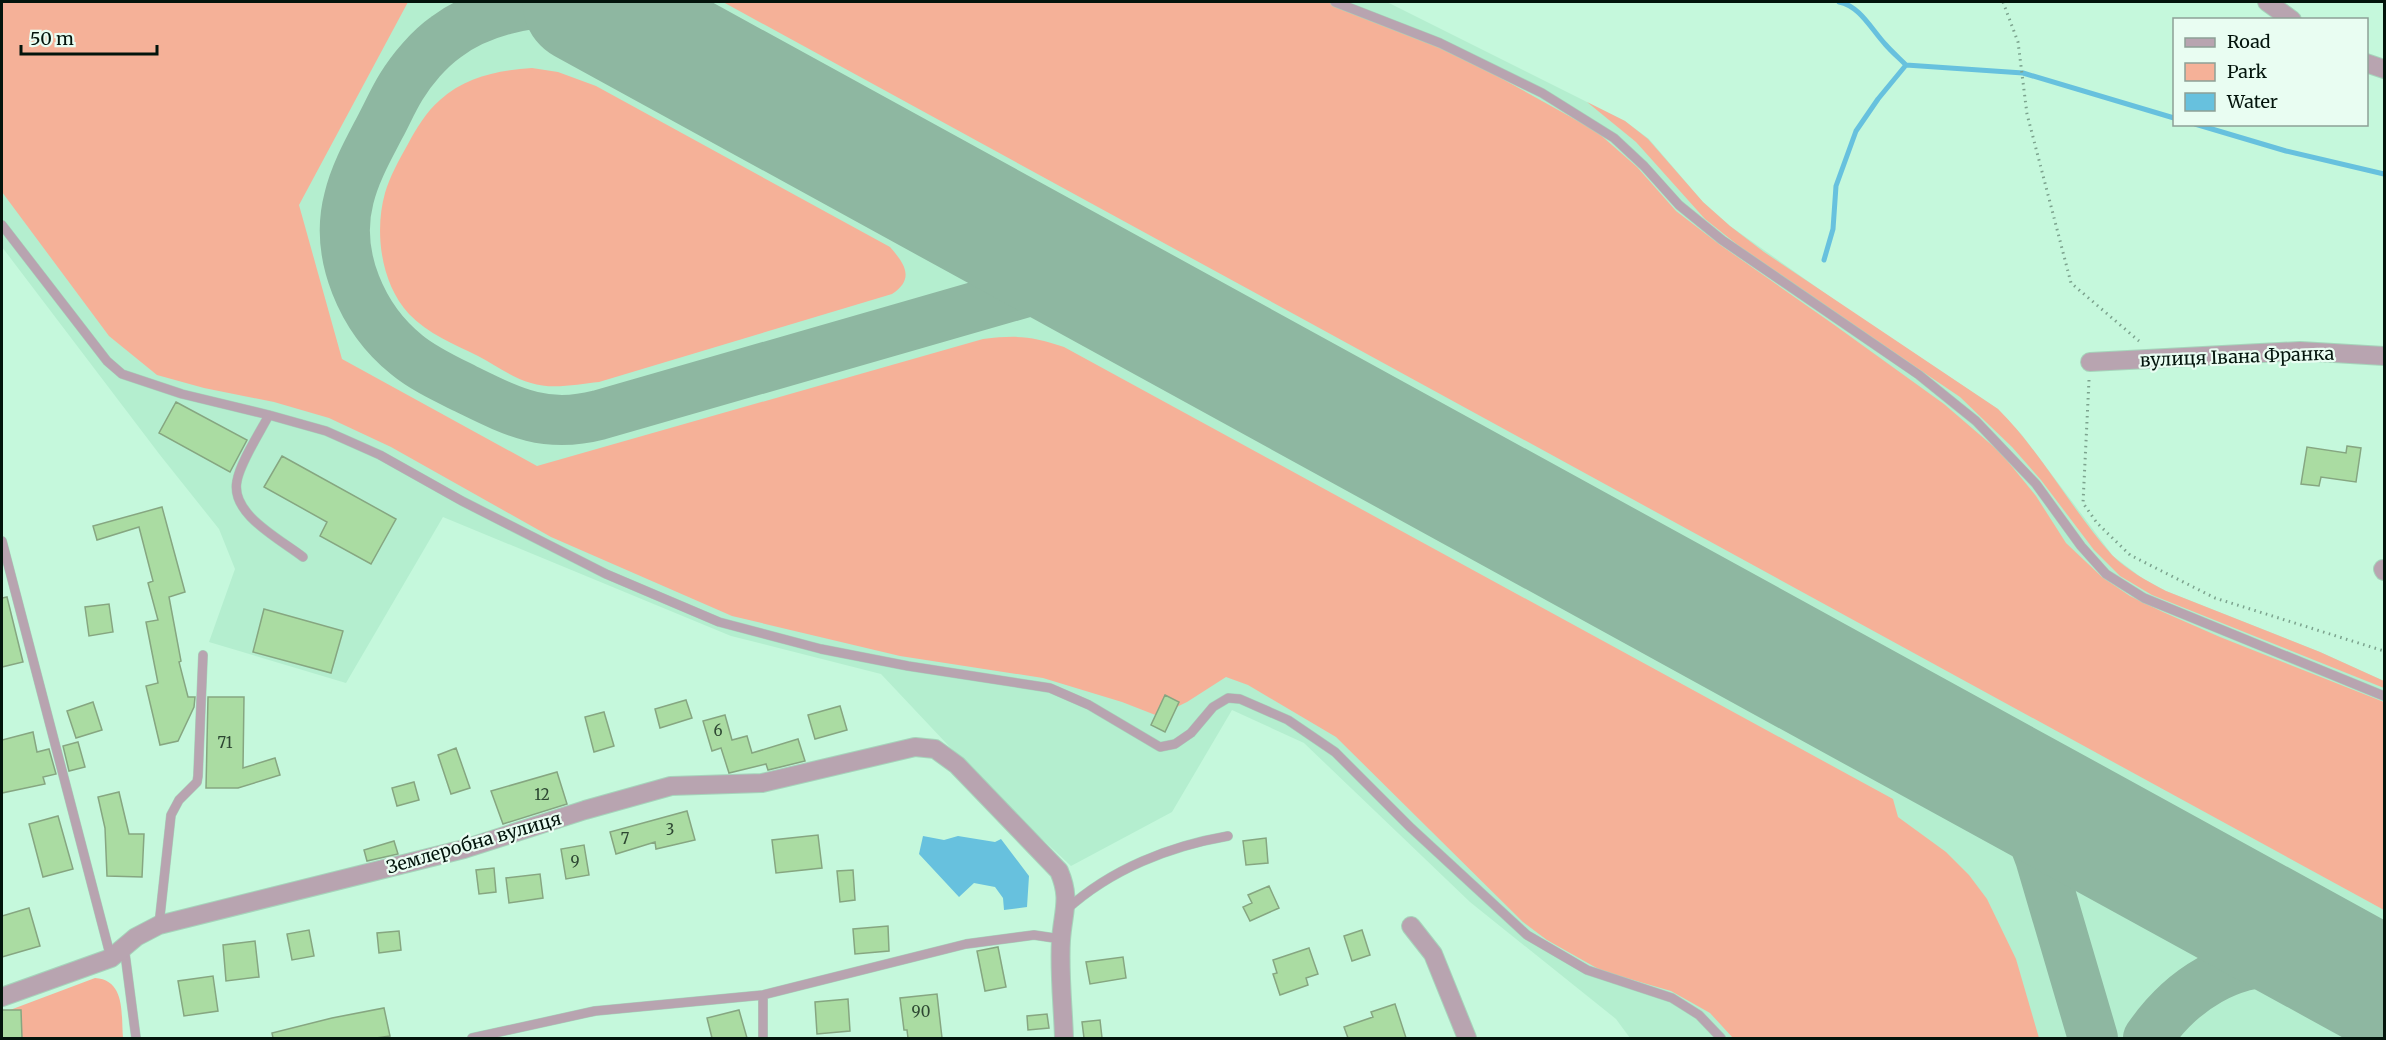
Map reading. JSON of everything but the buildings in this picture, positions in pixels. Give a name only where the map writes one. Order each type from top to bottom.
[{"type":"street","points":[[2267,2],[2289,18]]},
{"type":"street","points":[[2368,63],[2385,69]]},
{"type":"street","name":"вулиця Івана Франка","points":[[2090,362],[2300,351],[2385,356]]},
{"type":"street","name":"Землеробна вулиця","points":[[2,997],[118,952],[159,925],[464,849],[585,810],[671,786],[762,783],[915,747],[935,749],[957,765],[1059,871],[1065,885],[1066,910],[1061,939],[1064,1038]]},
{"type":"street","points":[[1411,926],[1433,954],[1467,1038]]},
{"type":"lane","points":[[1335,2],[1440,44],[1542,93],[1614,138],[1680,205],[1722,240],[1919,375],[1976,421],[2036,484],[2081,546],[2106,574],[2144,598],[2385,696]]},
{"type":"lane","points":[[2,225],[107,361],[122,374],[182,394],[326,431],[380,455],[462,501],[606,574],[719,622],[821,649],[908,666],[1050,688],[1089,705],[1160,747],[1175,744],[1191,733],[1213,707],[1228,698],[1240,699],[1288,720],[1335,752],[1410,827],[1527,935],[1587,970],[1672,998],[1699,1015],[1721,1038]]},
{"type":"lane","points":[[269,415],[237,479],[235,493],[240,506],[248,516],[303,557]]},
{"type":"lane","points":[[2,541],[118,952],[136,1038]]},
{"type":"lane","points":[[159,925],[171,814],[178,800],[197,782],[198,776],[203,655]]},
{"type":"lane","points":[[1066,910],[1082,895],[1143,860],[1197,841],[1228,836]]},
{"type":"lane","points":[[472,1038],[595,1011],[763,995],[966,944],[1034,935],[1061,939]]},
{"type":"lane","points":[[763,995],[763,1038]]},
{"type":"path","points":[[2003,2],[2018,42],[2027,114],[2071,283],[2139,340],[2147,359]]},
{"type":"path","points":[[2090,362],[2083,503],[2097,523],[2130,555],[2215,598],[2385,651]]},
{"type":"shaded area","points":[[2,2],[1386,2],[1391,4],[1625,121],[1649,139],[1703,202],[1730,226],[1846,308],[1998,409],[2022,435],[2113,556],[2142,578],[2166,591],[2320,652],[2384,681],[2384,1038],[1630,1038],[1616,1019],[1470,902],[1304,743],[1232,710],[1172,812],[1071,866],[994,794],[881,674],[731,636],[443,517],[346,683],[209,642],[235,569],[219,529],[2,247]]},
{"type":"green space","points":[[2,2],[408,2],[299,205],[342,359],[537,466],[983,339],[1024,337],[1064,347],[1893,799],[1898,817],[1946,852],[1969,875],[1987,899],[2016,959],[2039,1038],[1733,1038],[1710,1013],[1671,991],[1602,971],[1547,940],[1523,922],[1336,737],[1248,685],[1226,677],[1187,702],[1158,716],[1122,702],[1043,678],[900,656],[732,616],[551,537],[391,447],[329,418],[274,402],[204,388],[157,375],[109,336],[2,192]]},
{"type":"green space","points":[[723,2],[1330,2],[1461,56],[1596,131],[1637,167],[1676,211],[1944,404],[2001,453],[2036,496],[2066,543],[2102,577],[2130,596],[2163,612],[2384,702],[2384,910]]},
{"type":"green space","points":[[532,68],[558,72],[596,86],[890,247],[903,265],[905,277],[903,283],[892,294],[599,382],[574,385],[548,386],[524,381],[442,338],[409,314],[399,302],[386,273],[380,241],[380,224],[387,187],[418,127],[440,100],[471,80],[507,71]]},
{"type":"green space","points":[[1587,102],[1625,121],[1648,139],[1703,202],[1764,252],[1998,409],[2043,462],[2097,537],[2124,566],[2166,591],[2320,652],[2384,681],[2384,688],[2152,595],[2120,576],[2094,550],[2041,480],[2012,447],[1960,397],[1749,254],[1705,219],[1636,142]]},
{"type":"green space","points":[[95,978],[105,980],[117,992],[120,1000],[123,1038],[2,1038],[2,1013]]},
{"type":"water","points":[[923,836],[944,840],[958,836],[995,842],[1001,839],[1029,876],[1027,907],[1004,910],[1003,898],[995,887],[974,883],[959,897],[919,854]]},
{"type":"waterway","points":[[1839,2],[1859,13],[1887,47],[1906,65],[2023,73],[2173,118]]},
{"type":"waterway","points":[[1824,260],[1833,229],[1836,186],[1856,131],[1906,65]]},
{"type":"waterway","points":[[2202,126],[2286,151],[2384,174]]},
{"type":"taxiway","points":[[613,17],[570,3],[538,4],[489,14],[459,28],[433,47],[410,73],[366,153],[349,198],[345,220],[345,242],[355,284],[365,305],[391,340],[407,355],[435,373],[514,411],[546,419],[580,419],[1034,290],[1070,287],[1100,292],[1160,318]]},
{"type":"taxiway","points":[[1960,757],[2002,791],[2028,826],[2040,858],[2093,1038]]},
{"type":"taxiway","points":[[2148,1038],[2176,1005],[2192,992],[2228,971],[2248,965],[2292,962],[2321,967],[2369,981]]},
{"type":"runway","points":[[584,2],[2384,990]]}]
